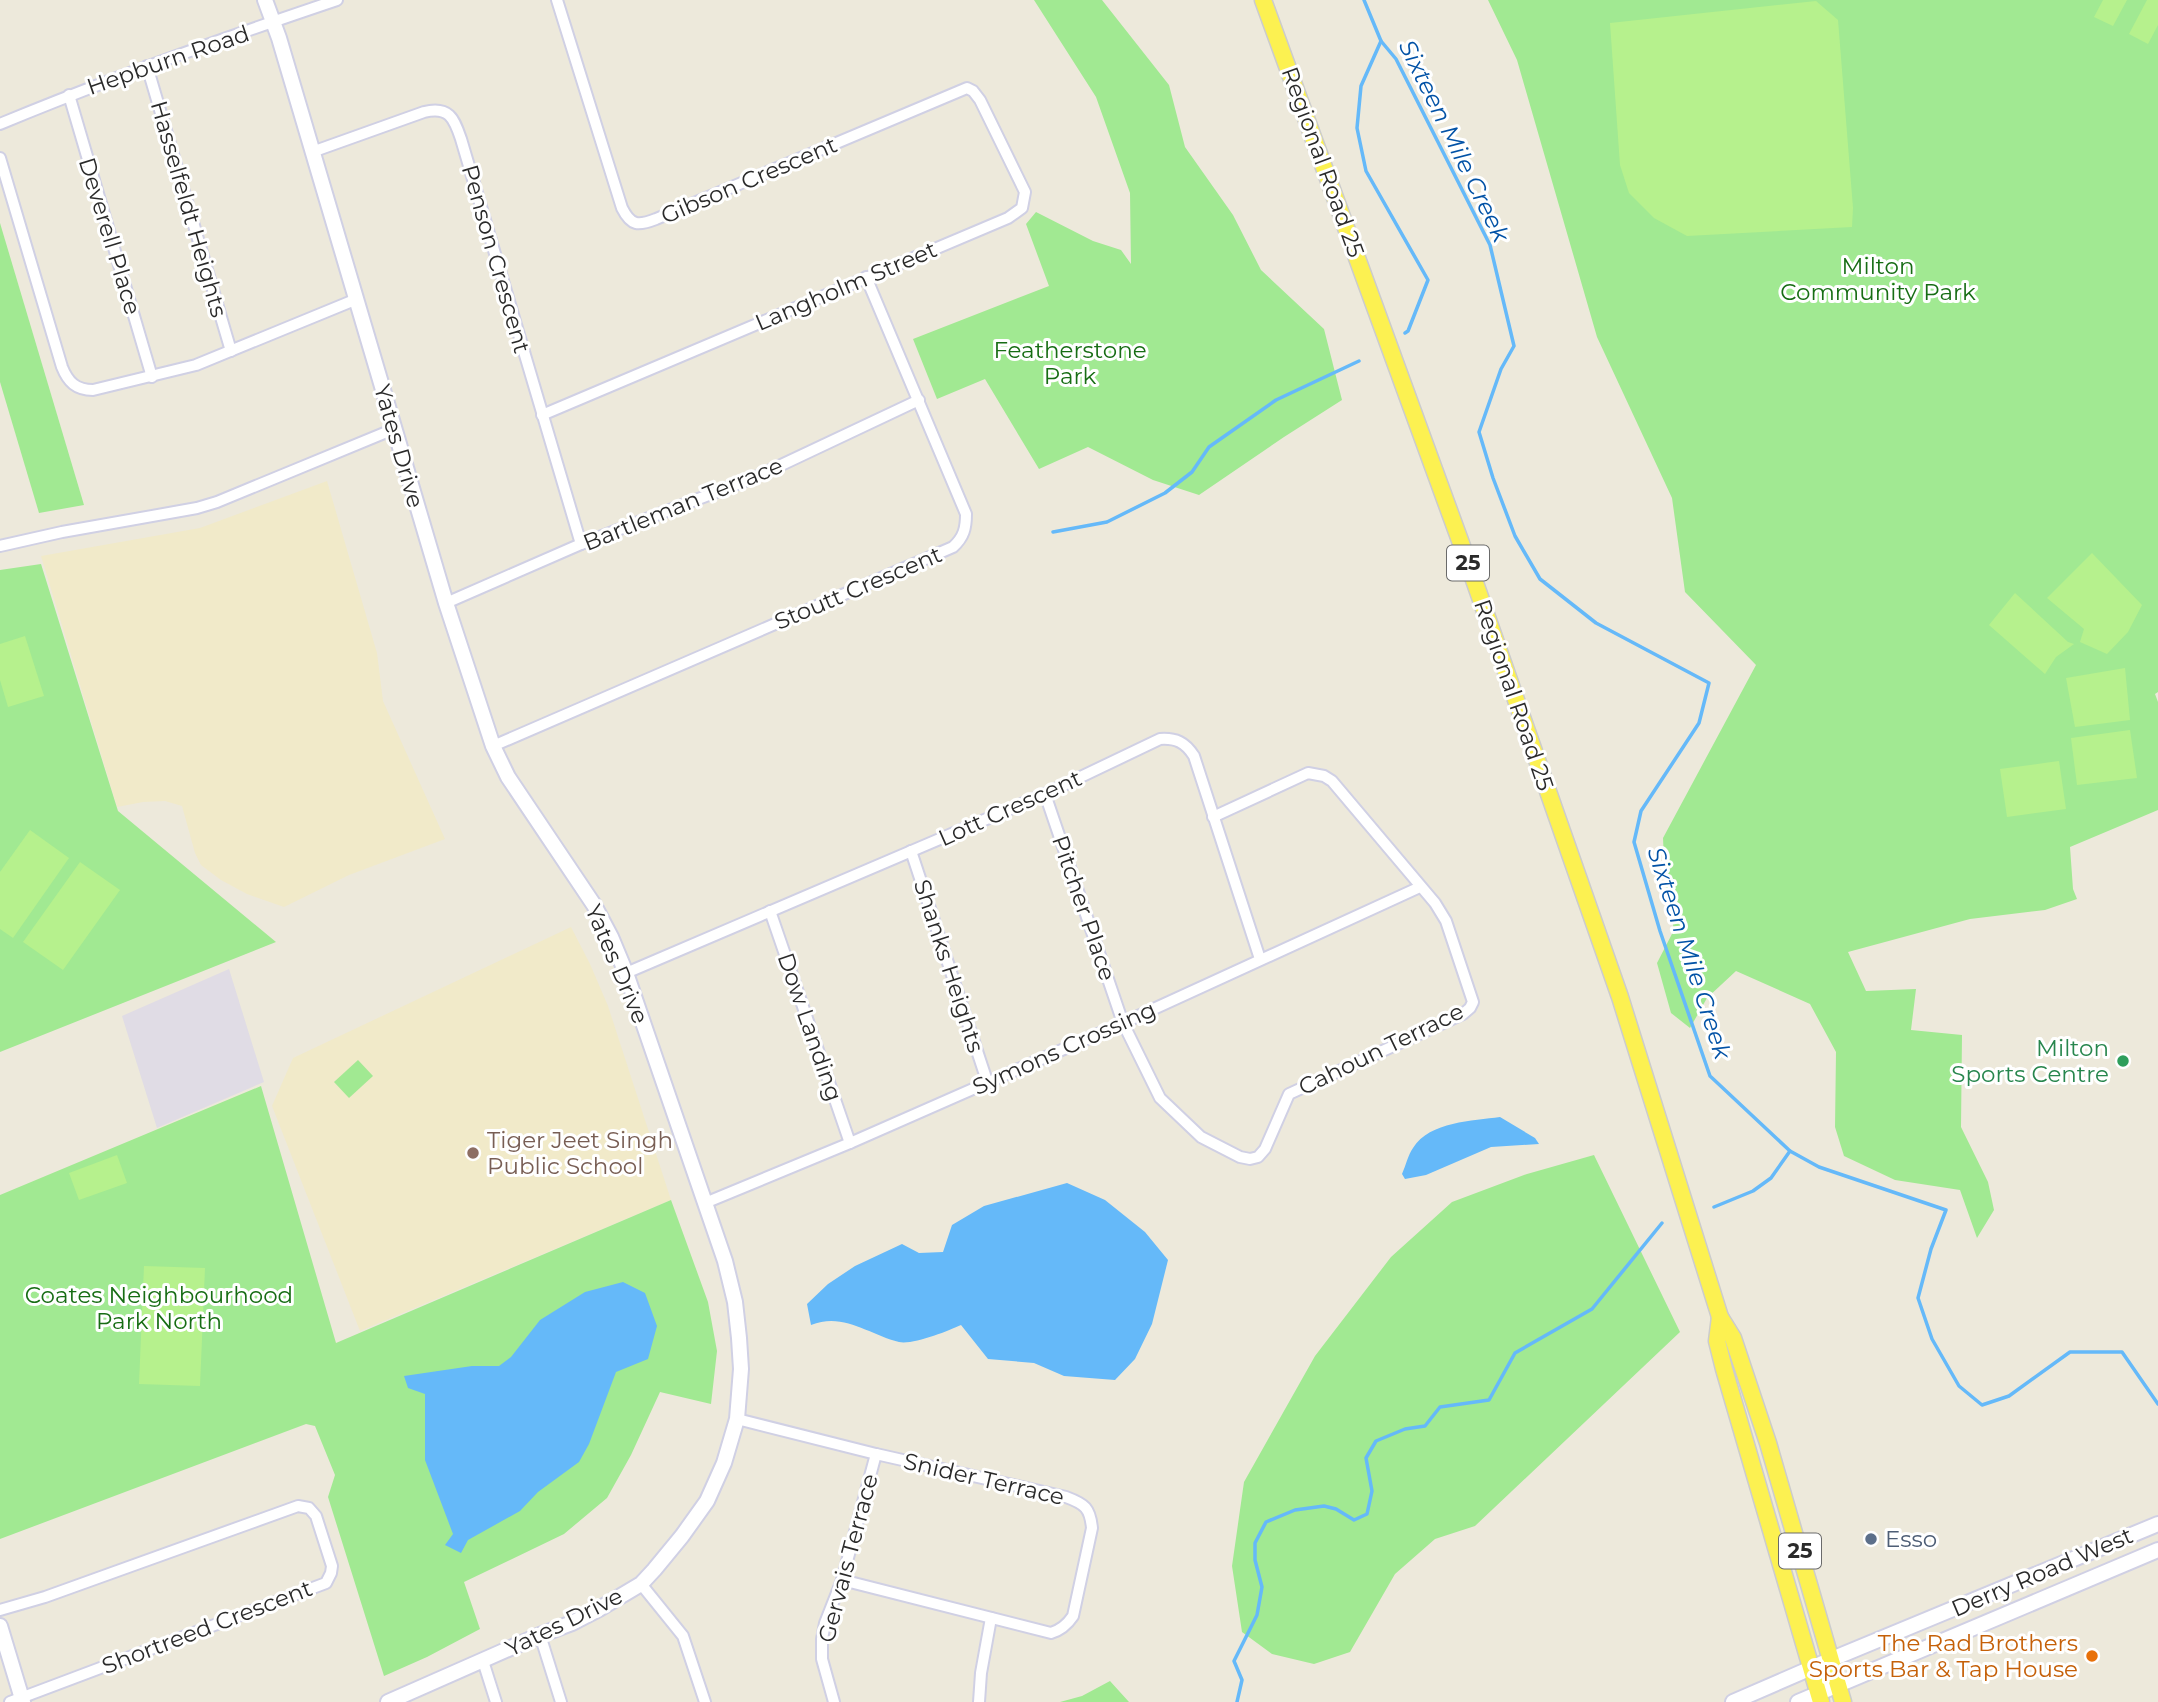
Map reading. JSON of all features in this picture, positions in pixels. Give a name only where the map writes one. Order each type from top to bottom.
[{"type":"main road","name":"Regional Road 25","points":[[1264,0],[1482,603],[1619,997],[1720,1317],[1733,1338],[1762,1424],[1832,1659]]},
{"type":"main road","name":"Regional Road 25","points":[[1720,1317],[1717,1341],[1724,1370],[1819,1698]]},
{"type":"main road","name":"25","points":[[1832,1659],[1839,1685]]},
{"type":"main road","points":[[1839,1685],[1843,1702]]},
{"type":"street","name":"Yates Drive","points":[[265,0],[357,299],[446,603],[493,746],[508,777],[594,905],[626,973],[725,1261],[735,1302],[741,1369],[737,1419],[724,1463],[707,1501],[682,1536],[641,1584],[572,1623],[483,1661],[411,1698],[388,1702]]},
{"type":"street","name":"Hepburn Road","points":[[0,124],[147,66],[337,0]]},
{"type":"street","name":"Gibson Crescent","points":[[557,0],[622,208],[627,218],[635,223],[656,219],[967,89]]},
{"type":"street","name":"Hasselfeldt Heights","points":[[147,66],[231,351]]},
{"type":"street","name":"Langholm Street","points":[[542,415],[1008,218],[1021,208],[1025,192],[980,100],[973,91],[967,89]]},
{"type":"street","name":"Deverell Place","points":[[69,95],[152,377]]},
{"type":"street","name":"Penson Crescent","points":[[312,152],[424,112],[443,111],[451,116],[457,125],[581,544]]},
{"type":"street","points":[[0,158],[66,378],[76,387],[86,390],[196,365],[357,299]]},
{"type":"street","name":"Stoutt Crescent","points":[[493,746],[953,547],[964,533],[966,514],[866,277]]},
{"type":"street","name":"Bartleman Terrace","points":[[446,603],[581,544],[758,476],[919,400]]},
{"type":"street","points":[[0,546],[197,508],[394,429]]},
{"type":"street","name":"Lott Crescent","points":[[626,973],[1045,794],[1160,739],[1179,740],[1194,756],[1260,959]]},
{"type":"street","name":"Cahoun Terrace","points":[[1123,1023],[1160,1098],[1201,1137],[1240,1157],[1250,1159],[1258,1157],[1265,1149],[1289,1094],[1463,1014],[1472,1005],[1470,990],[1446,921],[1435,903],[1332,781],[1315,773],[1308,773],[1213,817]]},
{"type":"street","name":"Pitcher Place","points":[[1045,794],[1123,1023]]},
{"type":"street","name":"Shanks Heights","points":[[911,851],[987,1081]]},
{"type":"street","name":"Symons Crossing","points":[[705,1203],[850,1143],[1123,1023],[1420,887]]},
{"type":"street","name":"Dow Landing","points":[[770,911],[850,1143]]},
{"type":"street","name":"Snider Terrace","points":[[737,1419],[1066,1497],[1086,1506],[1091,1515],[1092,1528],[1073,1615],[1059,1631],[1051,1633],[842,1580]]},
{"type":"street","name":"Gervais Terrace","points":[[834,1702],[822,1659],[822,1639],[825,1623],[842,1580],[876,1454]]},
{"type":"street","name":"Shortreed Crescent","points":[[0,1610],[45,1597],[298,1506],[309,1508],[316,1516],[332,1566],[326,1583],[18,1700]]},
{"type":"street","name":"Derry Road West","points":[[1733,1702],[2158,1524]]},
{"type":"street","name":"Derry Road West","points":[[1798,1702],[1819,1698],[1839,1685],[2158,1550]]},
{"type":"street","points":[[641,1584],[683,1636],[705,1702]]},
{"type":"street","points":[[979,1702],[981,1673],[991,1618]]},
{"type":"street","points":[[0,1626],[18,1700]]},
{"type":"street","points":[[540,1635],[561,1702]]},
{"type":"street","points":[[483,1661],[496,1702]]},
{"type":"shaded area","points":[[327,481],[377,653],[383,701],[445,839],[349,875],[284,907],[247,894],[201,865],[182,806],[165,801],[117,807],[41,556],[200,528]]},
{"type":"shaded area","name":"Tiger Jeet Singh Public School","points":[[571,927],[608,1006],[671,1200],[360,1331],[272,1106],[293,1058]]},
{"type":"shaded area","points":[[229,969],[264,1082],[157,1128],[122,1016]]},
{"type":"green space","name":"Featherstone Park","points":[[1034,0],[1102,0],[1169,85],[1185,147],[1233,215],[1261,270],[1324,329],[1342,400],[1199,495],[1153,480],[1088,447],[1039,469],[985,379],[937,399],[913,339],[1049,286],[1026,224],[1036,212],[1093,241],[1121,250],[1131,264],[1130,193],[1096,97]]},
{"type":"green space","name":"Milton Community Park","points":[[1488,0],[2158,0],[2158,692],[2155,694],[2158,702],[2158,810],[2070,847],[2073,889],[2077,899],[2045,910],[1970,919],[1848,952],[1866,991],[1916,989],[1911,1030],[1962,1035],[1961,1127],[1988,1182],[1994,1210],[1977,1238],[1960,1190],[1895,1180],[1844,1156],[1835,1127],[1836,1052],[1810,1004],[1736,971],[1707,998],[1690,1028],[1671,1013],[1657,963],[1674,930],[1665,883],[1663,838],[1756,665],[1685,592],[1672,498],[1597,337],[1517,60]]},
{"type":"green space","points":[[2103,0],[2127,0],[2113,26],[2094,17]]},
{"type":"green space","points":[[2147,0],[2158,0],[2158,25],[2148,44],[2129,34]]},
{"type":"green space","points":[[1816,1],[1838,20],[1853,208],[1852,227],[1687,236],[1654,218],[1629,193],[1620,165],[1610,23]]},
{"type":"green space","points":[[0,223],[84,505],[39,513],[0,382]]},
{"type":"green space","points":[[2092,553],[2142,605],[2128,632],[2107,654],[2080,642],[2084,629],[2047,598]]},
{"type":"green space","points":[[41,564],[118,811],[276,942],[0,1052],[0,570]]},
{"type":"green space","points":[[2015,593],[2068,642],[2074,644],[2056,657],[2045,674],[1989,625]]},
{"type":"green space","points":[[25,636],[44,696],[8,707],[0,680],[0,644]]},
{"type":"green space","points":[[2125,668],[2130,720],[2075,727],[2066,678]]},
{"type":"green space","points":[[2130,730],[2137,778],[2077,785],[2071,738]]},
{"type":"green space","points":[[2059,761],[2066,809],[2007,817],[2000,769]]},
{"type":"green space","points":[[30,830],[69,858],[13,938],[0,929],[0,872]]},
{"type":"green space","points":[[80,862],[120,890],[63,970],[23,942]]},
{"type":"green space","points":[[358,1060],[373,1076],[349,1098],[334,1082]]},
{"type":"green space","name":"Coates Neighbourhood Park North","points":[[261,1086],[336,1343],[671,1200],[708,1302],[717,1351],[711,1404],[660,1392],[631,1455],[607,1498],[564,1534],[464,1582],[480,1629],[384,1676],[328,1497],[335,1475],[315,1426],[306,1424],[0,1539],[0,1195]]},
{"type":"green space","points":[[117,1155],[127,1183],[79,1200],[69,1173]]},
{"type":"green space","points":[[1594,1155],[1680,1332],[1475,1526],[1435,1539],[1395,1574],[1350,1652],[1314,1664],[1272,1654],[1242,1632],[1232,1566],[1244,1482],[1315,1356],[1391,1257],[1452,1202],[1527,1174]]},
{"type":"green space","name":"Coates Neighbourhood Park North","points":[[144,1266],[205,1268],[200,1386],[139,1384]]},
{"type":"green space","points":[[1110,1681],[1129,1702],[1060,1702],[1082,1696]]},
{"type":"water","points":[[1500,1117],[1535,1138],[1539,1144],[1491,1147],[1426,1175],[1405,1179],[1402,1174],[1411,1151],[1430,1132],[1465,1121]]},
{"type":"water","points":[[1067,1183],[1105,1200],[1145,1232],[1168,1260],[1152,1324],[1135,1359],[1115,1380],[1064,1376],[1034,1363],[988,1359],[961,1325],[930,1337],[899,1342],[845,1323],[834,1321],[811,1325],[807,1304],[828,1284],[855,1266],[902,1244],[919,1253],[943,1252],[952,1225],[984,1206]]},
{"type":"water","points":[[623,1282],[645,1293],[657,1326],[648,1359],[616,1372],[589,1444],[579,1462],[538,1492],[520,1511],[468,1540],[461,1553],[445,1545],[453,1534],[425,1460],[425,1394],[408,1388],[404,1376],[472,1366],[499,1366],[511,1357],[540,1320],[585,1292]]},
{"type":"waterway","name":"Sixteen Mile Creek","points":[[1364,0],[1381,41],[1396,59],[1490,245],[1514,346],[1501,369],[1479,432],[1515,536],[1540,579],[1596,623],[1709,683],[1699,723],[1641,811],[1634,842],[1660,931],[1710,1076],[1790,1151],[1819,1167],[1946,1210],[1931,1249],[1918,1298],[1932,1339],[1959,1386],[1982,1405],[2009,1396],[2070,1352],[2122,1352],[2158,1404]]},
{"type":"waterway","points":[[1381,41],[1361,86],[1357,128],[1366,171],[1428,280],[1405,333]]},
{"type":"waterway","points":[[1053,532],[1107,522],[1165,493],[1192,472],[1209,447],[1276,400],[1359,361]]},
{"type":"waterway","points":[[1714,1207],[1753,1191],[1771,1178],[1790,1151]]},
{"type":"waterway","points":[[1237,1702],[1242,1680],[1234,1661],[1257,1615],[1262,1587],[1255,1560],[1255,1543],[1266,1522],[1295,1510],[1324,1506],[1336,1509],[1354,1520],[1367,1514],[1372,1491],[1366,1458],[1376,1441],[1405,1429],[1425,1426],[1440,1407],[1489,1400],[1515,1353],[1592,1309],[1662,1223]]},
{"type":"place","name":"Milton Sports Centre","points":[[2123,1061]]},
{"type":"place","name":"Tiger Jeet Singh Public School","points":[[473,1153]]},
{"type":"place","name":"Esso","points":[[1871,1539]]},
{"type":"place","name":"The Rad Brothers Sports Bar & Tap House","points":[[2092,1656]]}]
